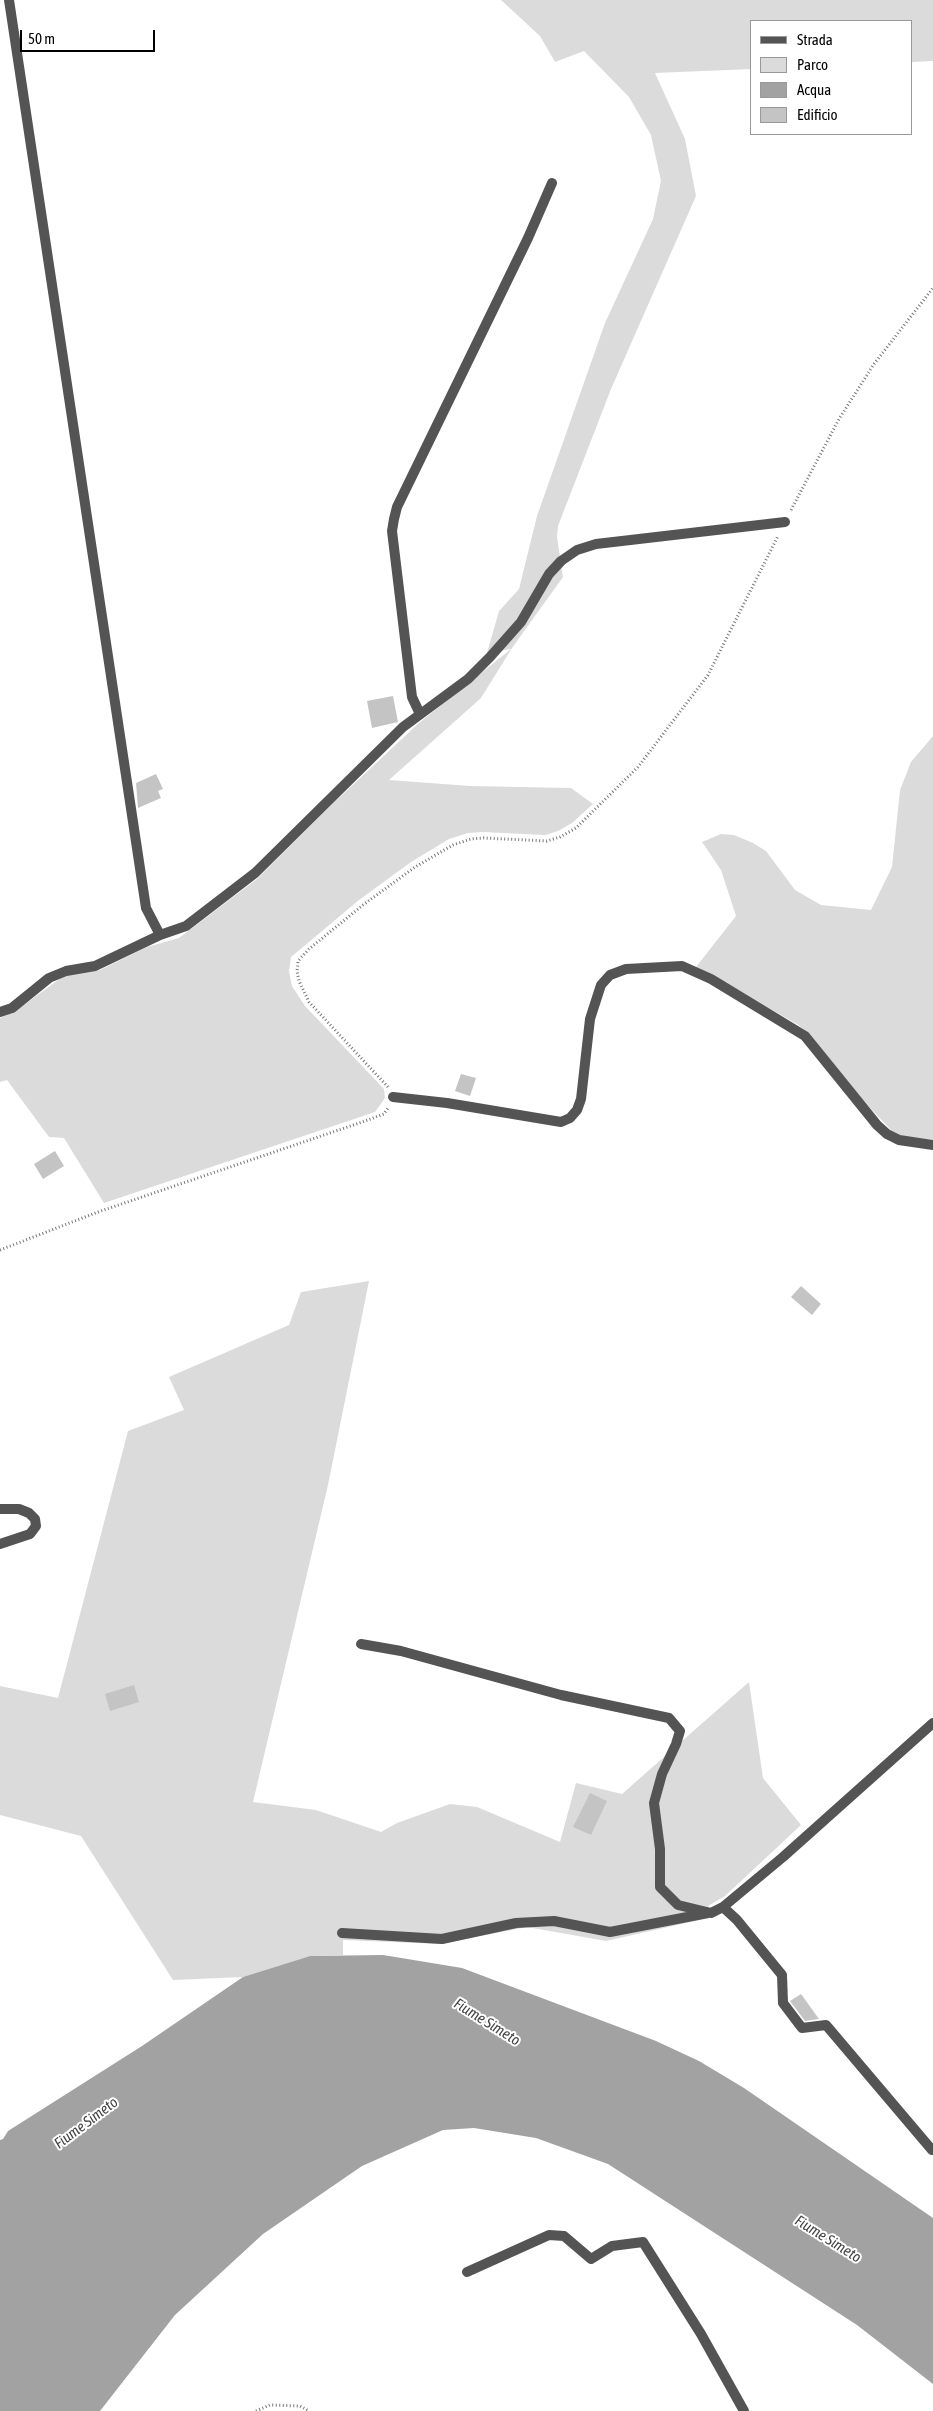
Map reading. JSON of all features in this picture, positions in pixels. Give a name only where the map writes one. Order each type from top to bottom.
[{"type":"street","points":[[9,0],[146,908],[160,935]]},
{"type":"street","points":[[420,714],[412,697],[392,531],[394,519],[397,507],[528,238],[552,183]]},
{"type":"street","points":[[0,1012],[12,1008],[49,978],[66,971],[95,966],[160,935],[186,926],[255,873],[403,727],[468,678],[490,657],[520,622],[549,574],[561,561],[577,550],[596,544],[785,522]]},
{"type":"street","points":[[392,1096],[561,1122],[570,1118],[577,1110],[581,1099],[590,1019],[601,985],[610,975],[626,969],[682,966],[711,979],[805,1036],[877,1125],[887,1134],[899,1140],[933,1145]]},
{"type":"street","points":[[0,1509],[19,1509],[29,1513],[35,1519],[36,1526],[30,1534],[0,1544]]},
{"type":"street","points":[[361,1644],[401,1651],[561,1695],[669,1718],[680,1730],[662,1774],[654,1803],[660,1849],[660,1887],[678,1905],[711,1913]]},
{"type":"street","points":[[342,1933],[442,1939],[516,1923],[554,1920],[610,1932],[711,1913],[723,1908],[933,1723]]},
{"type":"street","points":[[723,1908],[737,1920],[782,1975],[783,2003],[802,2028],[826,2024],[932,2150]]},
{"type":"street","points":[[467,2272],[549,2235],[564,2236],[591,2259],[612,2246],[643,2242],[702,2334],[744,2411]]},
{"type":"path","points":[[0,1250],[98,1212],[384,1114],[392,1096],[389,1088],[309,1002],[299,981],[298,961],[309,949],[363,905],[415,867],[453,845],[471,839],[484,838],[547,841],[560,837],[576,828],[638,767],[708,675],[838,419],[874,364],[933,288]]},
{"type":"path","points":[[256,2411],[270,2405],[300,2406],[309,2411]]},
{"type":"green space","points":[[501,0],[933,0],[933,61],[913,62],[913,20],[750,20],[750,69],[655,73],[685,139],[696,196],[611,389],[558,526],[557,537],[563,577],[512,648],[481,698],[389,780],[470,786],[571,788],[593,804],[572,823],[558,831],[545,835],[483,832],[468,833],[449,839],[411,862],[359,900],[291,957],[289,971],[292,986],[305,1006],[384,1089],[385,1098],[375,1112],[104,1203],[64,1138],[49,1137],[7,1080],[0,1082],[0,1018],[14,1012],[65,975],[100,970],[147,947],[179,938],[257,879],[326,810],[419,723],[511,649],[487,653],[499,611],[519,589],[537,516],[605,323],[653,219],[661,181],[651,135],[629,97],[584,51],[555,62],[540,36]]},
{"type":"green space","points":[[933,736],[933,1140],[901,1136],[891,1130],[858,1095],[810,1034],[797,1024],[696,967],[736,916],[721,870],[702,842],[721,834],[734,835],[766,851],[795,890],[821,905],[871,910],[892,867],[900,790],[911,762]]},
{"type":"green space","points":[[369,1281],[328,1485],[253,1802],[316,1810],[381,1832],[397,1823],[450,1804],[477,1807],[560,1842],[576,1783],[622,1794],[749,1682],[763,1778],[801,1825],[725,1896],[708,1906],[717,1916],[606,1941],[527,1927],[440,1944],[343,1940],[343,1955],[310,1956],[243,1977],[173,1980],[81,1836],[0,1815],[0,1686],[58,1698],[128,1431],[184,1410],[169,1377],[289,1325],[301,1292]]},
{"type":"water","name":"Fiume Simeto","points":[[383,1955],[462,1968],[656,2041],[699,2061],[744,2088],[933,2218],[933,2384],[857,2325],[608,2164],[536,2138],[474,2128],[443,2130],[362,2166],[263,2234],[175,2315],[100,2411],[0,2411],[0,2140],[3,2139],[8,2131],[142,2046],[243,1977],[310,1956]]},
{"type":"building","points":[[393,696],[398,722],[372,728],[367,701]]},
{"type":"building","points":[[156,774],[163,789],[158,791],[161,798],[138,808],[136,783]]},
{"type":"building","points":[[461,1074],[476,1078],[470,1096],[455,1091]]},
{"type":"building","points":[[55,1151],[64,1166],[43,1179],[34,1164]]},
{"type":"building","points":[[801,1286],[821,1304],[812,1315],[791,1297]]},
{"type":"building","points":[[134,1685],[139,1702],[110,1711],[105,1694]]},
{"type":"building","points":[[590,1793],[607,1801],[591,1835],[573,1827]]},
{"type":"building","points":[[801,1994],[819,2019],[805,2021],[790,2001]]}]
